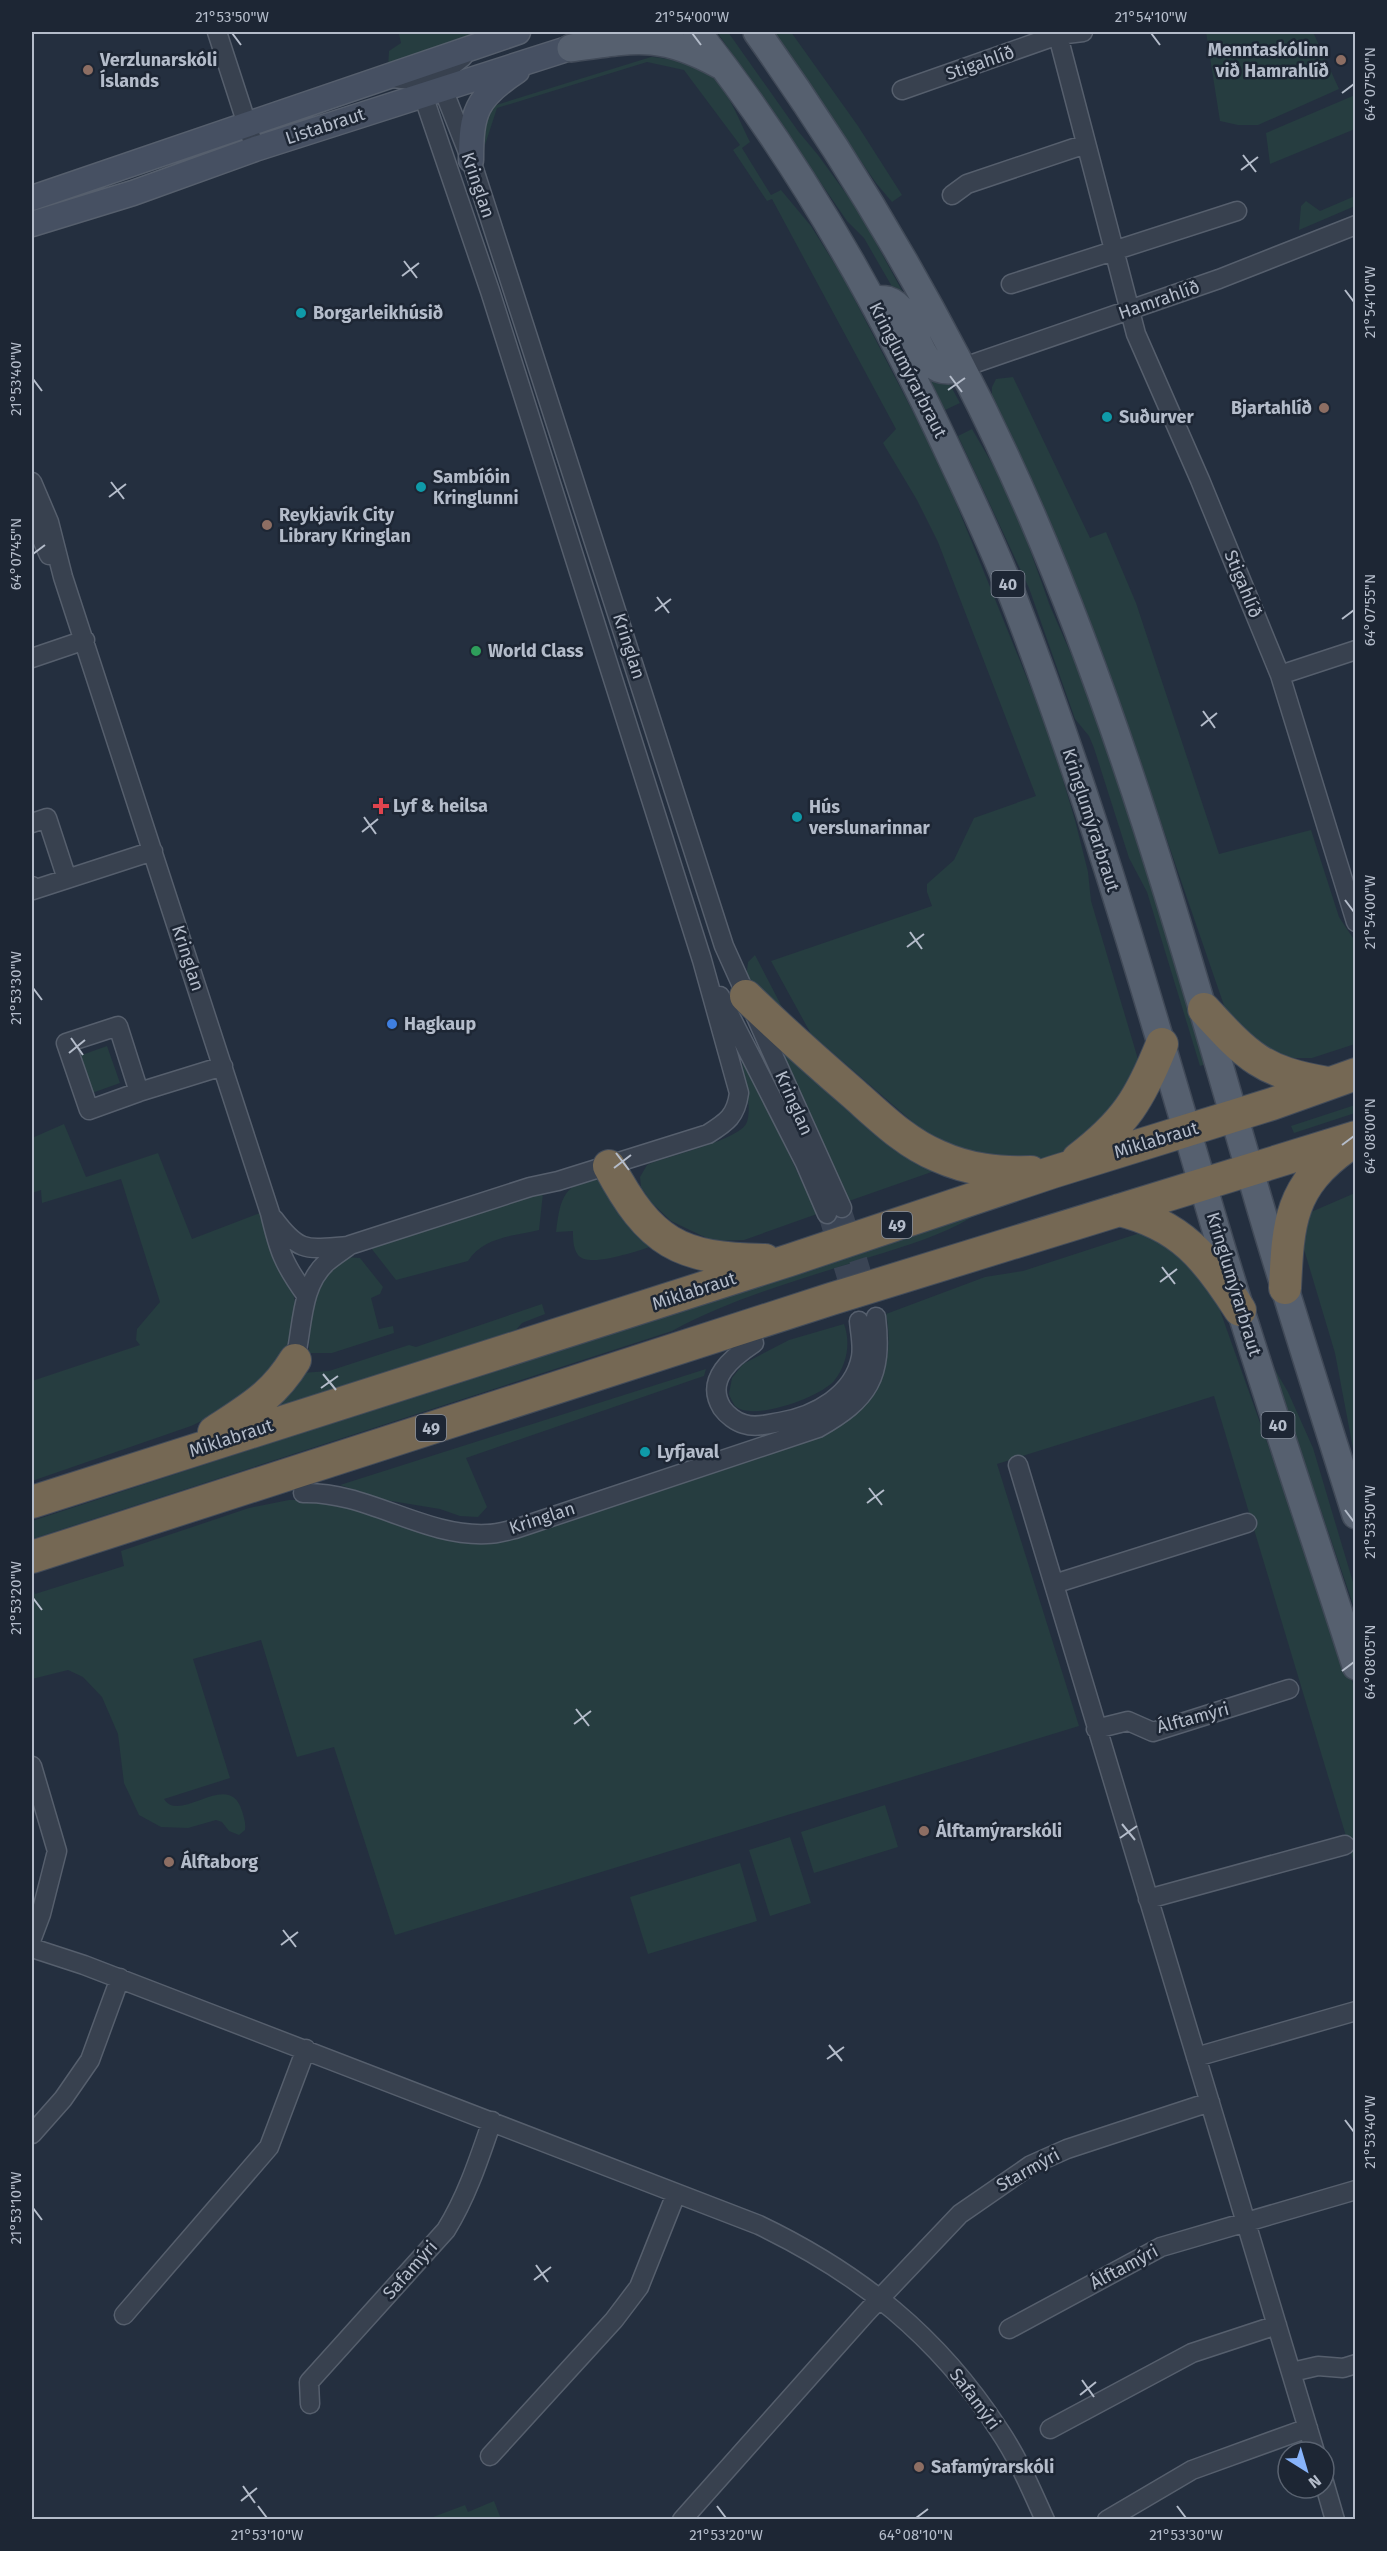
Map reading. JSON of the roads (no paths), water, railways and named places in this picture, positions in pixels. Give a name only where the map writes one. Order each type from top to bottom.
[{"type":"highway","points":[[746,996],[786,1035],[889,1125],[936,1155],[976,1169],[999,1173],[1059,1170],[1095,1146],[1126,1116],[1141,1093],[1162,1044]]},
{"type":"highway","points":[[1204,1009],[1239,1048],[1252,1058],[1280,1072],[1342,1079]]},
{"type":"highway","name":"Miklabraut","points":[[32,1502],[790,1260],[1342,1079]]},
{"type":"highway","points":[[1285,1288],[1287,1242],[1300,1195],[1316,1171],[1356,1138]]},
{"type":"highway","name":"49","points":[[32,1557],[831,1299],[1249,1168],[1356,1138]]},
{"type":"highway","points":[[609,1166],[635,1210],[649,1225],[676,1246],[725,1260],[790,1260]]},
{"type":"highway","points":[[1119,1210],[1154,1220],[1188,1243],[1208,1262],[1240,1310]]},
{"type":"highway","points":[[754,1343],[792,1329],[831,1299]]},
{"type":"highway","points":[[181,1454],[262,1401],[280,1382],[295,1360]]},
{"type":"highway","points":[[32,1570],[85,1557],[270,1496],[303,1493]]},
{"type":"main road","name":"Kringlumýrarbraut","points":[[697,32],[742,89],[825,217],[873,299],[926,403],[1012,592],[1078,780],[1162,1044],[1240,1310],[1356,1666]]},
{"type":"main road","points":[[757,32],[808,105],[912,275],[961,368],[1030,512],[1101,689],[1204,1009],[1285,1288],[1356,1515]]},
{"type":"main road","points":[[571,48],[633,39],[653,40],[681,47],[726,69]]},
{"type":"main road","points":[[873,299],[887,300],[899,308],[930,363],[939,370],[951,371],[961,368]]},
{"type":"street","points":[[217,32],[255,149]]},
{"type":"street","name":"Listabraut","points":[[32,198],[518,32]]},
{"type":"street","name":"Listabraut","points":[[32,224],[133,193],[432,89],[620,32]]},
{"type":"street","name":"Stigahlíð","points":[[902,90],[1057,33],[1083,32]]},
{"type":"street","name":"Stigahlíð","points":[[1057,33],[1136,334],[1200,480],[1280,675],[1356,922]]},
{"type":"street","points":[[386,78],[432,89],[445,70],[488,41]]},
{"type":"street","points":[[471,160],[471,125],[478,107],[498,84],[536,59]]},
{"type":"street","name":"Kringlan","points":[[432,89],[471,160],[724,946],[834,1211],[805,1163],[702,960]]},
{"type":"street","name":"Kringlan","points":[[270,1213],[286,1235],[297,1244],[311,1249],[350,1245],[530,1187],[609,1166],[708,1134],[726,1123],[737,1107],[739,1093],[702,960],[490,291],[432,89]]},
{"type":"street","points":[[952,195],[968,184],[1086,144]]},
{"type":"street","points":[[1011,284],[1237,211]]},
{"type":"street","name":"Hamrahlíð","points":[[961,368],[1219,279],[1356,225]]},
{"type":"street","name":"Kringlan","points":[[32,482],[49,522],[63,577],[223,1066],[270,1213],[279,1252],[289,1272],[306,1295]]},
{"type":"street","name":"Kringlan","points":[[32,517],[47,551],[63,577]]},
{"type":"street","points":[[32,658],[85,640]]},
{"type":"street","points":[[1280,675],[1356,650]]},
{"type":"street","points":[[32,823],[47,818],[67,879]]},
{"type":"street","points":[[32,886],[33,890],[153,851]]},
{"type":"street","points":[[139,1092],[118,1026],[66,1043],[89,1110],[223,1066]]},
{"type":"street","name":"Kringlan","points":[[295,1360],[306,1295],[315,1277],[326,1263],[350,1245]]},
{"type":"street","name":"Kringlan","points":[[303,1493],[325,1492],[452,1531],[488,1534],[515,1529],[818,1428],[843,1414],[867,1387],[874,1372],[879,1343],[867,1319],[861,1359],[856,1372],[843,1391],[816,1412],[791,1420],[758,1426],[742,1424],[734,1420],[720,1404],[717,1393],[717,1381],[724,1366],[754,1343]]},
{"type":"street","points":[[1018,1465],[1312,2440]]},
{"type":"street","points":[[1054,1584],[1247,1523]]},
{"type":"street","name":"Álftamýri","points":[[1096,1729],[1128,1720],[1153,1732],[1289,1689]]},
{"type":"street","points":[[32,1766],[57,1851],[41,1914],[32,1938]]},
{"type":"street","points":[[1148,1899],[1345,1845]]},
{"type":"street","name":"Safamýri","points":[[32,1948],[120,1978],[676,2194],[759,2224],[824,2258],[880,2297],[941,2355],[983,2406],[1000,2431],[1023,2472],[1045,2520]]},
{"type":"street","points":[[32,2134],[63,2099],[90,2060],[120,1978]]},
{"type":"street","points":[[1196,2057],[1356,2011]]},
{"type":"street","points":[[124,2315],[268,2147],[306,2049]]},
{"type":"street","name":"Starmýri","points":[[880,2297],[960,2214],[1031,2165],[1067,2149],[1210,2102]]},
{"type":"street","name":"Safamýri","points":[[310,2404],[309,2382],[446,2230],[473,2178],[492,2121]]},
{"type":"street","name":"Álftamýri","points":[[1009,2329],[1161,2247],[1356,2190]]},
{"type":"street","points":[[490,2456],[614,2320],[639,2287],[676,2194]]},
{"type":"street","points":[[682,2520],[880,2297]]},
{"type":"street","points":[[1050,2429],[1192,2353],[1277,2325]]},
{"type":"street","points":[[1292,2372],[1318,2366],[1343,2368],[1356,2364]]},
{"type":"street","points":[[1107,2520],[1192,2470],[1308,2428]]},
{"type":"street","points":[[1329,2500],[1335,2520]]},
{"type":"tunnel","points":[[842,1208],[876,1317]]},
{"type":"tunnel","points":[[827,1214],[859,1321]]},
{"type":"place","name":"Menntaskólinn við Hamrahlíð","points":[[1341,60]]},
{"type":"place","name":"Verzlunarskóli Íslands","points":[[88,70]]},
{"type":"place","name":"Borgarleikhúsið","points":[[301,313]]},
{"type":"place","name":"Bjartahlíð","points":[[1324,408]]},
{"type":"place","name":"Suðurver","points":[[1107,417]]},
{"type":"place","name":"Sambíóin Kringlunni","points":[[421,487]]},
{"type":"place","name":"Reykjavík City Library Kringlan","points":[[267,525]]},
{"type":"place","name":"World Class","points":[[476,651]]},
{"type":"place","name":"Lyf & heilsa","points":[[381,806]]},
{"type":"place","name":"Hús verslunarinnar","points":[[797,817]]},
{"type":"place","name":"Hagkaup","points":[[392,1024]]},
{"type":"place","name":"Lyfjaval","points":[[645,1452]]},
{"type":"place","name":"Álftamýrarskóli","points":[[924,1831]]},
{"type":"place","name":"Álftaborg","points":[[169,1862]]},
{"type":"place","name":"Safamýrarskóli","points":[[919,2467]]}]
